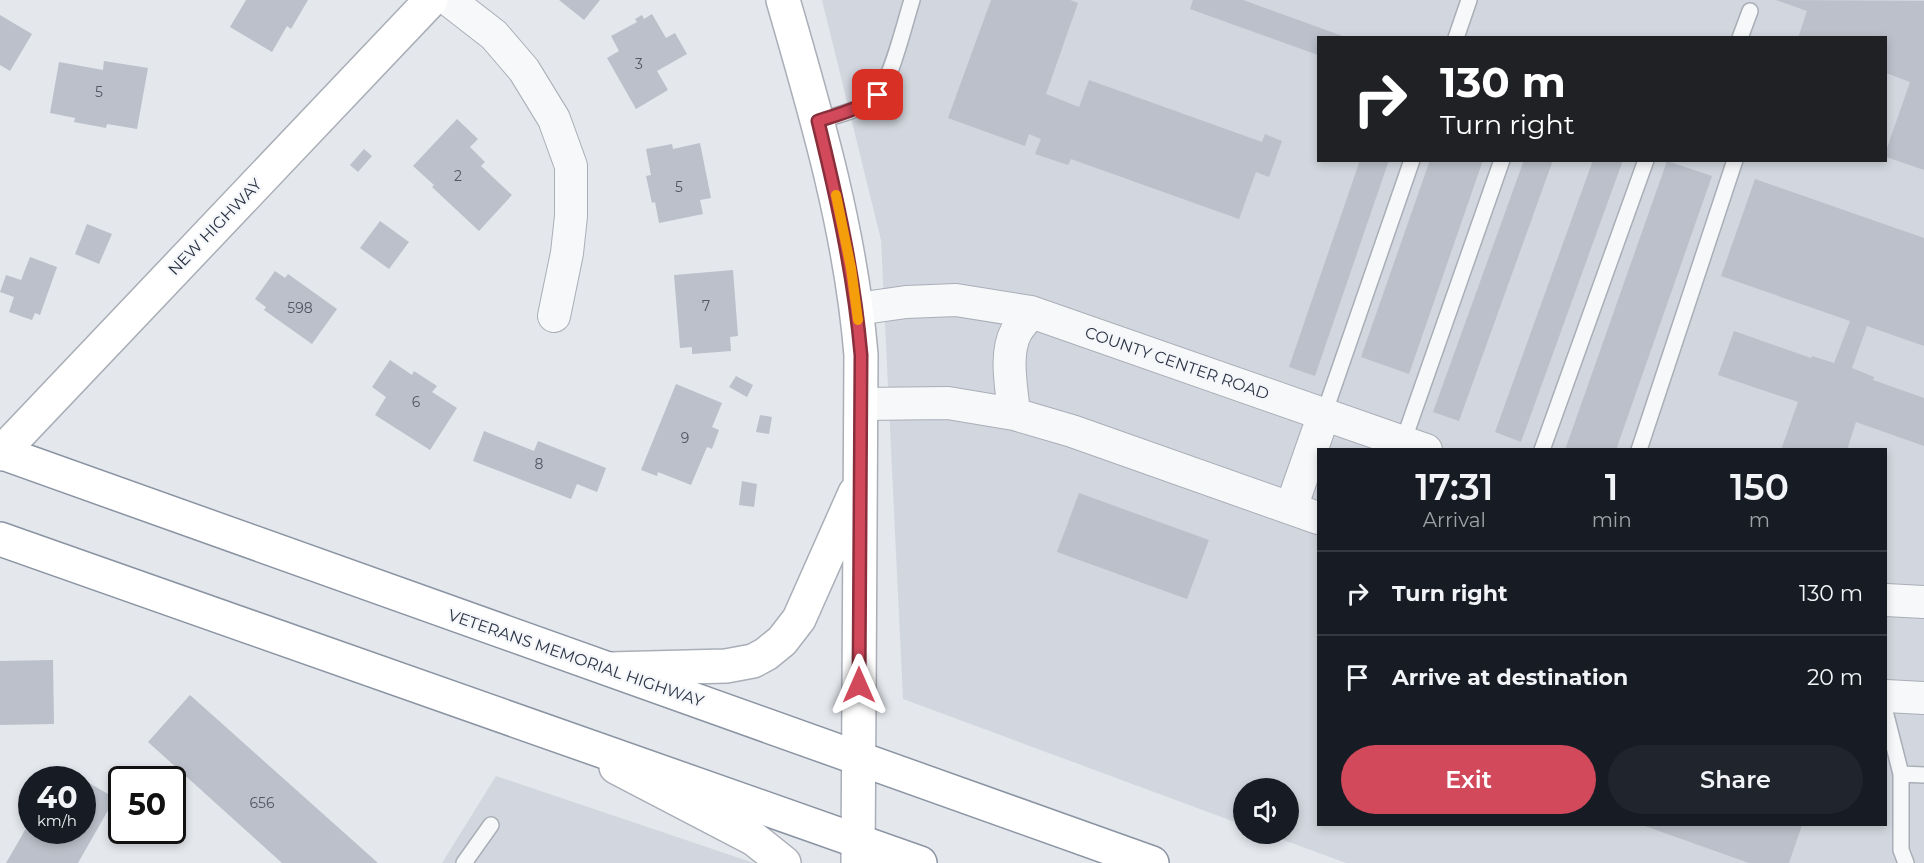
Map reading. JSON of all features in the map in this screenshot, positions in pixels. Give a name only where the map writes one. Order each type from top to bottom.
[{"type":"main road","name":"NEW HIGHWAY","points":[[1,453],[431,0]]},
{"type":"main road","points":[[783,0],[818,121],[843,228],[857,309],[861,355],[858,852]]},
{"type":"main road","name":"VETERANS MEMORIAL HIGHWAY","points":[[1,453],[1152,863]]},
{"type":"main road","points":[[606,669],[726,666],[753,661],[766,654],[782,641],[799,619],[861,481]]},
{"type":"main road","points":[[0,539],[553,734],[858,852],[920,863]]},
{"type":"main road","points":[[553,734],[737,830],[773,853],[784,863]]},
{"type":"street","points":[[449,0],[494,35],[524,70],[554,119],[571,166],[567,253],[554,316]]},
{"type":"street","name":"COUNTY CENTER ROAD","points":[[857,309],[906,302],[956,300],[1030,312],[1414,446]]},
{"type":"street","points":[[1014,414],[1011,377],[1012,343],[1016,332],[1030,312]]},
{"type":"street","points":[[861,404],[948,403],[978,406],[1014,414],[1062,428],[1305,513],[1317,450]]},
{"type":"street","points":[[1317,448],[1324,414]]},
{"type":"street","points":[[1887,600],[1924,602]]},
{"type":"street","points":[[1887,696],[1924,698]]},
{"type":"lane","points":[[818,121],[868,103],[878,95],[885,83],[912,0]]},
{"type":"lane","points":[[1457,36],[1469,0]]},
{"type":"lane","points":[[1741,36],[1750,12]]},
{"type":"lane","points":[[1324,414],[1411,162]]},
{"type":"lane","points":[[1414,446],[1501,162]]},
{"type":"lane","points":[[1543,448],[1645,162]]},
{"type":"lane","points":[[1640,448],[1734,162]]},
{"type":"lane","points":[[1887,719],[1901,774],[1901,850],[1906,863]]},
{"type":"lane","points":[[1901,774],[1924,775]]},
{"type":"lane","points":[[464,863],[491,825]]},
{"type":"shaded area","points":[[822,0],[1924,0],[1924,863],[1346,863],[1294,844],[1299,844],[1299,778],[1233,778],[1233,821],[903,699],[881,240]]},
{"type":"shaded area","points":[[496,776],[754,863],[442,863]]},
{"type":"building","points":[[246,0],[308,0],[291,29],[287,26],[272,52],[230,27]]},
{"type":"building","points":[[559,0],[600,0],[584,20]]},
{"type":"building","points":[[991,0],[1070,0],[1078,3],[1046,94],[1079,107],[1089,80],[1262,142],[1265,134],[1282,141],[1269,177],[1256,172],[1239,219],[1071,159],[1068,165],[1035,154],[1041,139],[1029,134],[1025,146],[948,118]]},
{"type":"building","points":[[1193,0],[1243,0],[1342,36],[1317,36],[1317,55],[1190,9]]},
{"type":"building","points":[[1776,0],[1924,1],[1924,170],[1887,157],[1887,148],[1910,82],[1887,73],[1887,36],[1799,36],[1807,11]]},
{"type":"building","points":[[652,14],[666,38],[675,33],[687,54],[657,71],[668,90],[636,109],[607,58],[619,51],[611,36],[637,22],[635,19],[642,15],[644,19]]},
{"type":"building","points":[[0,15],[32,34],[10,71],[0,65]]},
{"type":"building","points":[[104,61],[148,68],[137,129],[107,124],[106,128],[74,122],[75,118],[50,113],[59,62],[103,70]]},
{"type":"building","points":[[457,119],[478,139],[470,147],[485,162],[481,166],[512,195],[479,231],[413,166]]},
{"type":"building","points":[[700,143],[711,198],[700,200],[703,214],[659,223],[646,176],[651,175],[646,149],[672,144],[673,149]]},
{"type":"building","points":[[364,149],[372,156],[358,172],[350,165]]},
{"type":"building","points":[[1359,162],[1388,162],[1315,376],[1289,367]]},
{"type":"building","points":[[1429,162],[1482,162],[1409,374],[1361,357]]},
{"type":"building","points":[[1523,162],[1552,162],[1459,421],[1433,412]]},
{"type":"building","points":[[1592,162],[1622,162],[1521,442],[1495,432]]},
{"type":"building","points":[[1667,162],[1712,176],[1617,448],[1566,448]]},
{"type":"building","points":[[1755,179],[1924,238],[1924,346],[1867,326],[1852,368],[1874,377],[1873,380],[1924,398],[1924,446],[1856,422],[1848,448],[1782,448],[1798,402],[1718,375],[1734,331],[1811,358],[1812,356],[1834,363],[1850,321],[1721,276]]},
{"type":"building","points":[[380,221],[409,242],[389,269],[360,248]]},
{"type":"building","points":[[87,224],[112,234],[99,264],[75,254]]},
{"type":"building","points":[[30,257],[57,267],[40,315],[35,313],[32,320],[9,312],[14,297],[0,292],[6,275],[21,280]]},
{"type":"building","points":[[733,270],[738,336],[730,337],[731,351],[692,354],[692,347],[680,348],[674,275]]},
{"type":"building","points":[[275,271],[285,278],[288,274],[337,309],[312,344],[264,310],[266,307],[255,299]]},
{"type":"building","points":[[390,360],[412,375],[414,371],[437,386],[432,392],[457,408],[430,450],[375,415],[386,397],[372,387]]},
{"type":"building","points":[[736,376],[753,385],[747,397],[729,387]]},
{"type":"building","points":[[676,384],[722,403],[712,427],[719,430],[712,449],[707,447],[691,485],[658,472],[657,476],[641,470]]},
{"type":"building","points":[[760,415],[772,417],[769,434],[756,432]]},
{"type":"building","points":[[484,431],[534,451],[538,441],[606,468],[597,492],[577,484],[571,499],[473,461]]},
{"type":"building","points":[[742,481],[757,484],[754,507],[739,505]]},
{"type":"building","points":[[1079,493],[1209,540],[1187,599],[1057,552]]},
{"type":"building","points":[[53,660],[54,724],[0,725],[0,661]]},
{"type":"building","points":[[190,695],[378,863],[282,863],[186,776],[186,766],[175,766],[148,742]]},
{"type":"building","points":[[96,787],[108,794],[108,810],[96,831]]},
{"type":"building","points":[[1645,826],[1802,826],[1789,863],[1749,863]]},
{"type":"building","points":[[18,842],[89,844],[78,863],[6,863]]},
{"type":"slow traffic","points":[[836,195],[851,268],[858,320]]},
{"type":"route","points":[[859,685],[861,355],[851,268],[818,121],[868,103],[878,95]]}]
